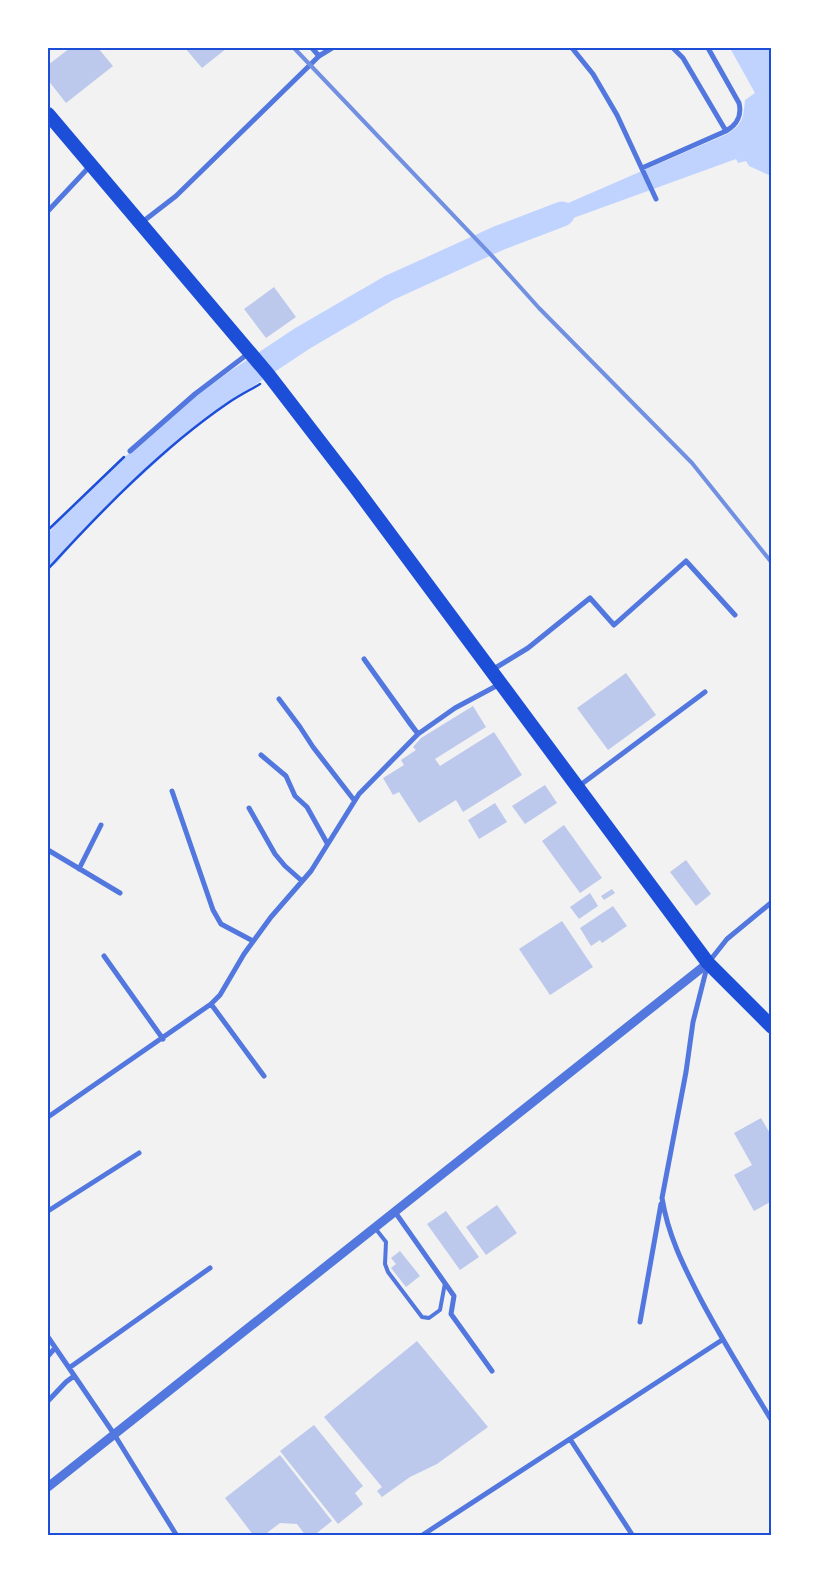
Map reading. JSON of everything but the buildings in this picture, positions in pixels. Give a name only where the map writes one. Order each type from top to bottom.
[{"type":"highway","points":[[48,114],[252,355],[355,486],[708,963],[772,1027]]},
{"type":"street","points":[[312,48],[319,56]]},
{"type":"street","points":[[140,223],[176,196],[319,56],[332,48]]},
{"type":"street","points":[[572,48],[593,74],[617,115],[656,199]]},
{"type":"street","points":[[673,48],[683,58],[726,131]]},
{"type":"street","points":[[643,169],[732,128],[739,118],[739,103],[708,48]]},
{"type":"street","points":[[48,210],[91,165]]},
{"type":"street","points":[[130,451],[196,394],[252,355]]},
{"type":"street","points":[[492,670],[528,648],[590,598],[614,625],[686,561],[735,616]]},
{"type":"street","points":[[364,658],[413,726],[418,734],[411,725],[364,658]]},
{"type":"street","points":[[48,1118],[212,1004],[253,941],[311,870],[358,794],[418,734],[455,708],[501,683]]},
{"type":"street","points":[[578,786],[705,692]]},
{"type":"street","points":[[279,699],[354,800]]},
{"type":"street","points":[[261,755],[286,776],[295,796],[307,807],[328,843]]},
{"type":"street","points":[[172,791],[212,910],[221,924],[253,941]]},
{"type":"street","points":[[249,808],[275,854],[302,881]]},
{"type":"street","points":[[79,869],[101,825]]},
{"type":"street","points":[[48,850],[120,893]]},
{"type":"street","points":[[48,1487],[708,963],[727,939],[772,902]]},
{"type":"street","points":[[104,956],[163,1039]]},
{"type":"street","points":[[640,1322],[686,1072],[693,1022],[708,963]]},
{"type":"street","points":[[212,1004],[264,1076]]},
{"type":"street","points":[[48,1211],[139,1153]]},
{"type":"street","points":[[662,1198],[665,1216],[679,1256],[722,1340],[772,1420]]},
{"type":"street","points":[[395,1212],[454,1296],[451,1314],[492,1371]]},
{"type":"street","points":[[69,1368],[210,1268]]},
{"type":"street","points":[[48,1337],[114,1434],[178,1536]]},
{"type":"street","points":[[421,1536],[722,1340]]},
{"type":"street","points":[[48,1356],[55,1348]]},
{"type":"street","points":[[48,1401],[74,1376]]},
{"type":"street","points":[[570,1439],[633,1536]]},
{"type":"lane","points":[[375,1227],[386,1242],[385,1264],[388,1272],[422,1317],[429,1318],[440,1310],[445,1283]]},
{"type":"path","points":[[48,569],[85,528],[148,468],[192,430],[269,376]]},
{"type":"path","points":[[48,530],[130,451]]},
{"type":"water","points":[[730,48],[771,48],[771,176],[749,166],[746,161],[738,163],[736,159],[565,221],[559,207],[727,134],[739,124],[743,116],[745,100],[755,93]]},
{"type":"waterway","points":[[48,554],[64,534],[104,493],[185,419],[303,338],[389,288],[499,238],[562,214]]},
{"type":"railway","points":[[294,48],[494,258],[539,308],[692,463],[772,563]]}]
